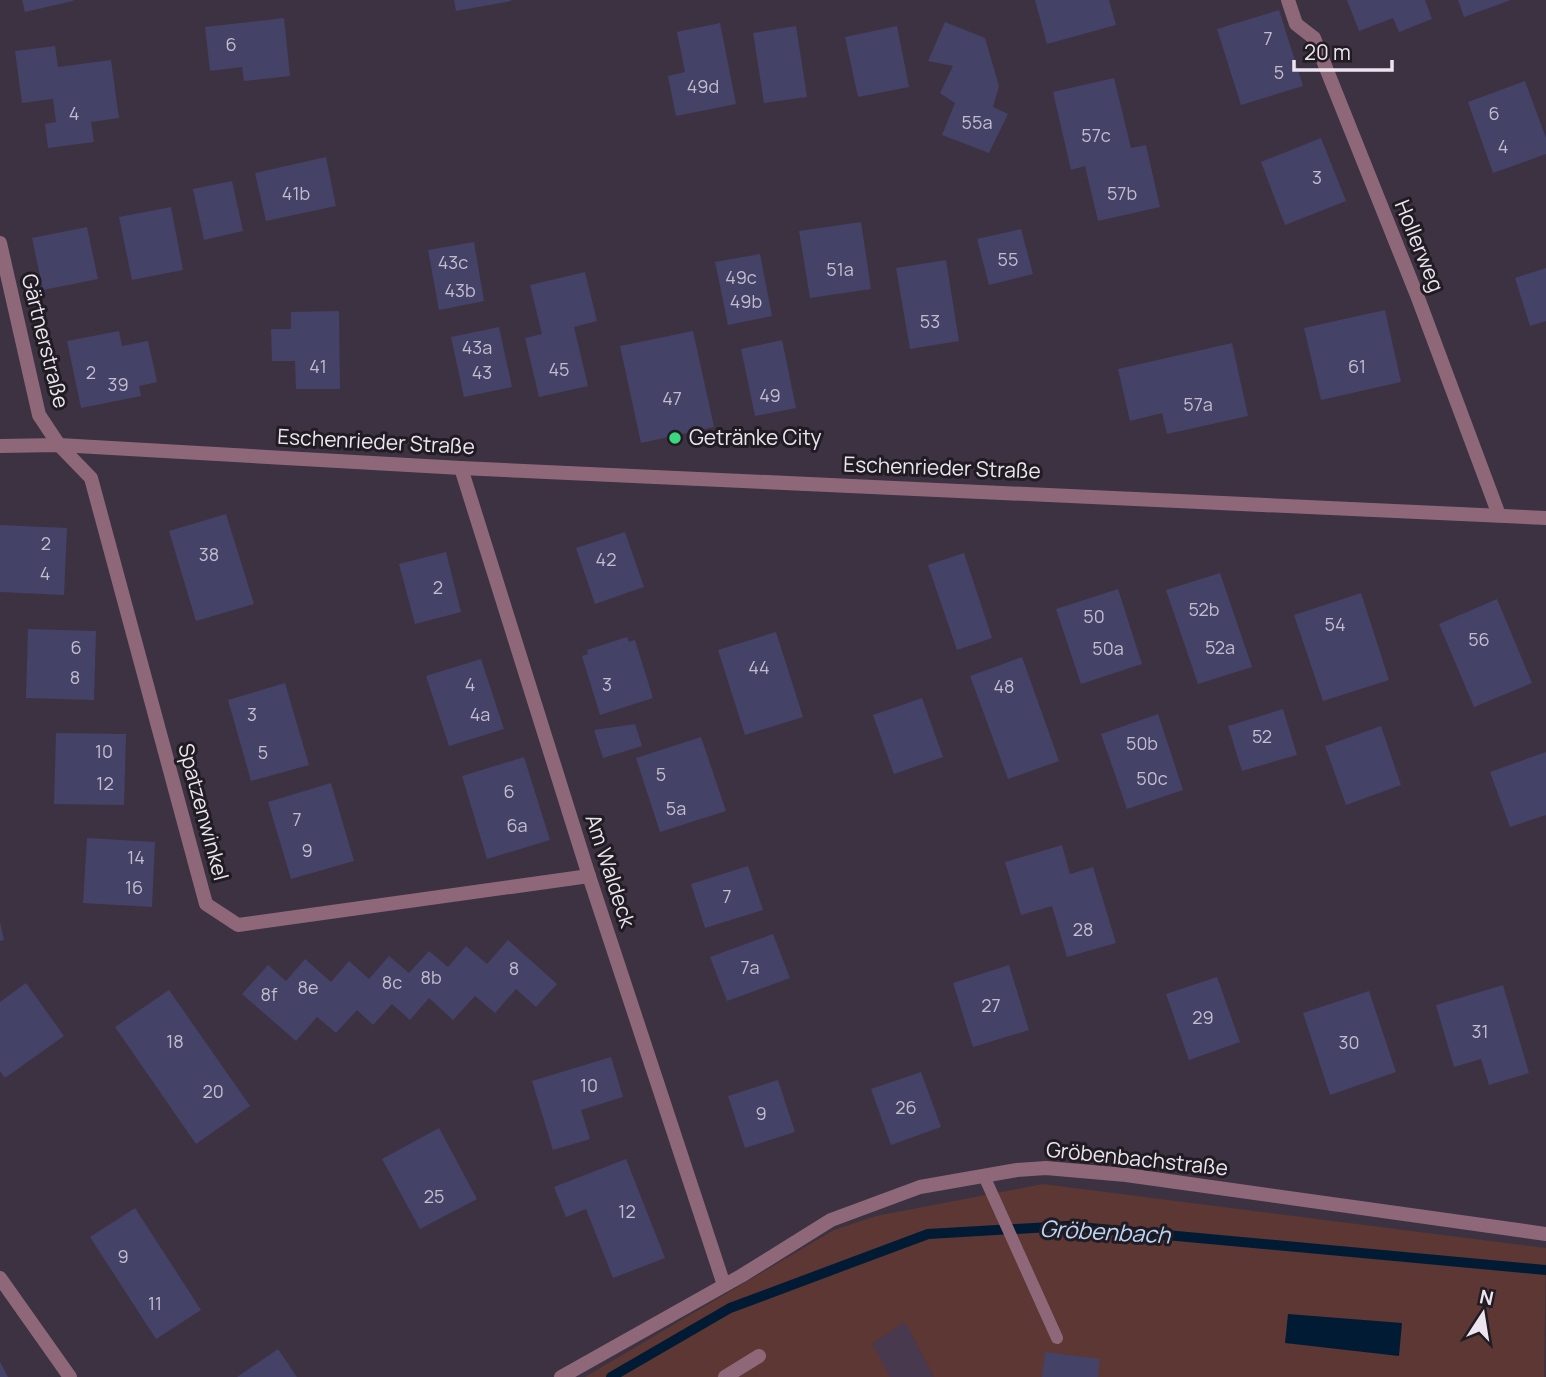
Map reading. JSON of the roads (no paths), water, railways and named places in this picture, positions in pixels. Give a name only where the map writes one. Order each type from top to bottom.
[{"type":"street","name":"Hollerweg","points":[[1288,0],[1296,24],[1314,38],[1418,298],[1499,515]]},
{"type":"street","name":"Gärtnerstraße","points":[[0,243],[39,415],[59,445]]},
{"type":"street","name":"Eschenrieder Straße","points":[[0,446],[59,445],[461,468],[1546,518]]},
{"type":"street","name":"Spatzenwinkel","points":[[59,445],[91,478],[205,904],[238,925],[589,876]]},
{"type":"street","name":"Am Waldeck","points":[[461,468],[589,876],[724,1286]]},
{"type":"street","name":"Gröbenbachstraße","points":[[561,1377],[724,1286],[831,1220],[920,1187],[984,1176],[1046,1168],[1126,1175],[1546,1234]]},
{"type":"street","points":[[0,1278],[70,1377]]},
{"type":"street","points":[[725,1377],[760,1356]]},
{"type":"lane","points":[[984,1176],[1057,1338]]},
{"type":"water","points":[[1288,1314],[1402,1323],[1399,1356],[1285,1343]]},
{"type":"waterway","name":"Gröbenbach","points":[[611,1377],[730,1308],[928,1234],[1068,1226],[1546,1270]]},
{"type":"place","name":"Getränke City","points":[[675,438]]}]
